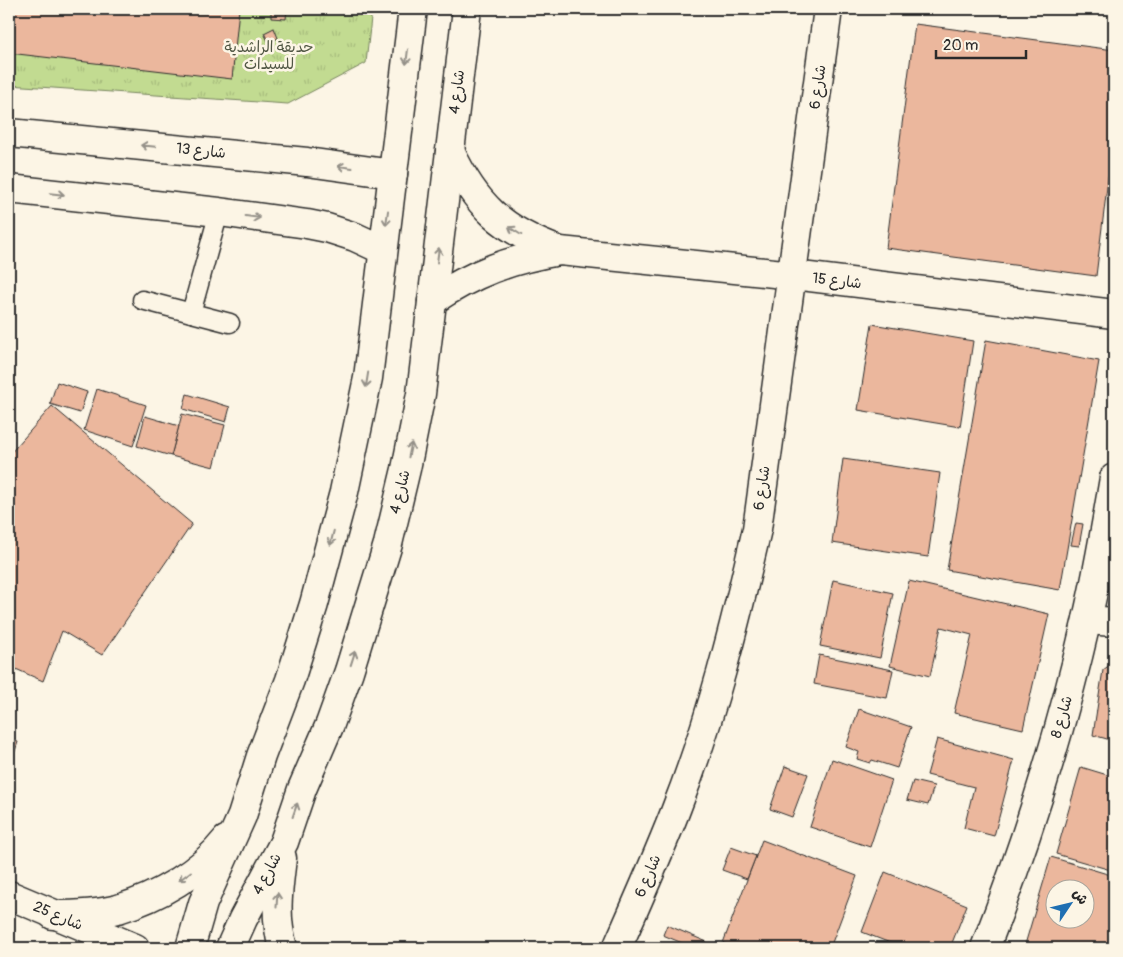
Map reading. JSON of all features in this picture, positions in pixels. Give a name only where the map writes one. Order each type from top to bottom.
[{"type":"street","points":[[190,948],[203,904],[242,816],[261,756],[290,680],[314,604],[344,492],[368,378],[413,9]]},
{"type":"street","name":"شارع 4","points":[[230,948],[243,919],[284,842],[302,789],[330,724],[349,671],[388,544],[421,394],[468,9]]},
{"type":"street","name":"شارع 6","points":[[618,948],[675,812],[719,681],[741,601],[757,529],[828,9]]},
{"type":"street","name":"شارع 13","points":[[9,133],[307,162],[393,174]]},
{"type":"street","name":"شارع 15","points":[[450,151],[475,196],[493,214],[513,230],[536,243],[560,251],[1114,314]]},
{"type":"street","points":[[9,189],[219,212],[326,228],[356,237],[383,250]]},
{"type":"street","name":"شارع 15","points":[[432,301],[480,273],[524,258],[560,251]]},
{"type":"street","name":"شارع 8","points":[[986,948],[1034,810],[1062,715],[1087,620],[1114,478]]},
{"type":"street","points":[[1087,620],[1114,622]]},
{"type":"street","points":[[53,915],[85,914],[117,909],[154,895],[175,884],[201,865],[224,842],[242,816]]},
{"type":"street","points":[[283,948],[278,932],[276,912],[284,842]]},
{"type":"street","name":"شارع 25","points":[[9,895],[135,948]]},
{"type":"lane","points":[[191,312],[219,212]]},
{"type":"lane","points":[[142,300],[230,323]]},
{"type":"green space","name":"حديقة الراشدية للسيدات","points":[[9,9],[372,9],[366,63],[288,104],[9,85]]},
{"type":"building","points":[[9,9],[239,9],[232,79],[9,53]]},
{"type":"building","points":[[271,9],[287,9],[286,19],[271,18]]},
{"type":"building","points":[[915,24],[1114,50],[1114,130],[1096,276],[886,248]]},
{"type":"building","points":[[274,28],[278,38],[269,43],[264,33]]},
{"type":"building","points":[[872,324],[973,341],[960,427],[858,410]]},
{"type":"building","points":[[986,340],[1099,361],[1060,590],[947,570]]},
{"type":"building","points":[[57,382],[87,392],[80,413],[50,404]]},
{"type":"building","points":[[97,389],[146,405],[133,446],[84,430]]},
{"type":"building","points":[[187,394],[230,407],[226,422],[183,409]]},
{"type":"building","points":[[52,406],[192,524],[102,655],[62,631],[43,681],[9,666],[9,455]]},
{"type":"building","points":[[182,414],[225,425],[214,467],[171,456]]},
{"type":"building","points":[[145,416],[179,426],[171,456],[137,446]]},
{"type":"building","points":[[843,459],[940,473],[928,557],[832,543]]},
{"type":"building","points":[[1076,523],[1083,524],[1079,546],[1071,545]]},
{"type":"building","points":[[833,580],[893,593],[880,658],[820,646]]},
{"type":"building","points":[[909,581],[1049,614],[1023,729],[954,713],[972,635],[941,627],[930,676],[890,666]]},
{"type":"building","points":[[819,655],[893,670],[887,698],[814,684]]},
{"type":"building","points":[[1114,662],[1114,741],[1093,735],[1103,670]]},
{"type":"building","points":[[859,709],[911,727],[897,768],[872,760],[870,763],[857,759],[859,752],[846,747]]},
{"type":"building","points":[[9,739],[18,742],[10,766],[9,765]]},
{"type":"building","points":[[937,739],[1014,760],[994,836],[964,828],[974,787],[927,775]]},
{"type":"building","points":[[832,759],[892,780],[870,847],[810,827]]},
{"type":"building","points":[[785,766],[808,774],[792,817],[770,809]]},
{"type":"building","points":[[1081,767],[1114,777],[1114,871],[1056,854]]},
{"type":"building","points":[[913,781],[934,786],[928,805],[907,800]]},
{"type":"building","points":[[762,840],[857,876],[830,948],[738,948],[723,943]]},
{"type":"building","points":[[731,847],[756,856],[747,879],[722,870]]},
{"type":"building","points":[[1051,857],[1114,876],[1114,948],[1024,948]]},
{"type":"building","points":[[885,872],[967,905],[950,948],[903,948],[862,932]]},
{"type":"building","points":[[667,925],[707,942],[704,948],[694,948],[663,935]]}]
